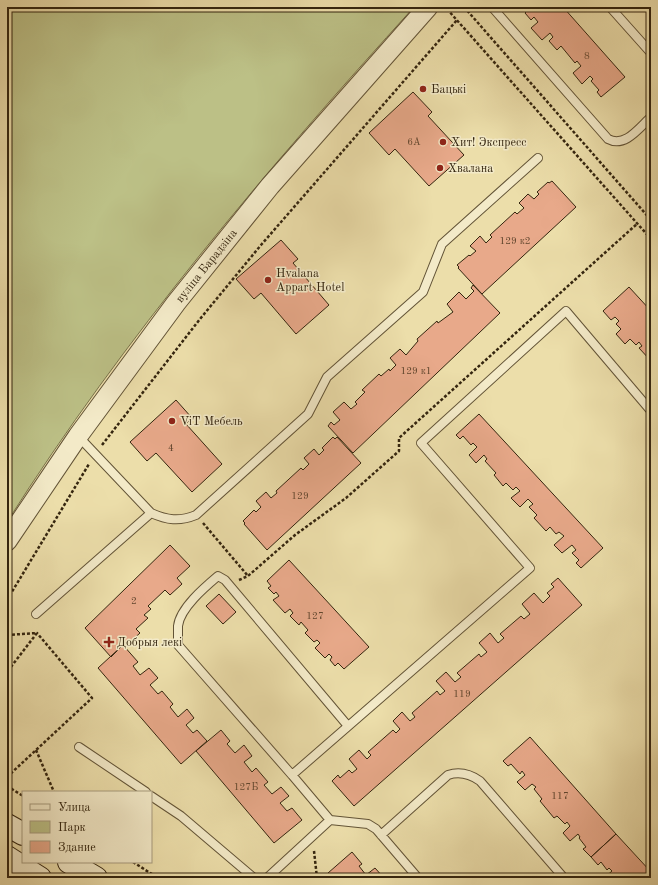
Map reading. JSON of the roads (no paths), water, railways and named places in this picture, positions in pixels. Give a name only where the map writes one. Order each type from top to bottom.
[{"type":"main road","points":[[7,825],[22,833]]},
{"type":"main road","points":[[7,857],[40,878]]},
{"type":"main road","points":[[71,863],[96,878]]},
{"type":"street","name":"вуліца Барадзіна","points":[[7,541],[78,436],[176,303],[270,186],[428,7]]},
{"type":"lane","points":[[492,7],[608,139],[615,143],[624,141],[651,117]]},
{"type":"lane","points":[[610,7],[651,53]]},
{"type":"lane","points":[[78,436],[151,513],[166,519],[174,520],[186,519],[196,515],[308,414],[327,377],[423,292],[442,244],[538,158]]},
{"type":"lane","points":[[292,775],[530,568],[421,443],[566,311],[651,411]]},
{"type":"lane","points":[[36,614],[151,513]]},
{"type":"lane","points":[[348,726],[226,580],[218,576],[189,602],[178,624],[178,645],[330,820],[368,824],[381,835],[418,878]]},
{"type":"lane","points":[[79,747],[145,791]]},
{"type":"lane","points":[[381,835],[448,775],[456,772],[471,775],[484,786],[564,878]]},
{"type":"lane","points":[[152,797],[181,816],[254,878]]},
{"type":"lane","points":[[267,878],[330,820]]},
{"type":"place","name":"Бацькі","points":[[423,89]]},
{"type":"place","name":"Хит! Экспресс","points":[[443,142]]},
{"type":"place","name":"Хвалана","points":[[440,168]]},
{"type":"place","name":"Hvalana Appart Hotel","points":[[268,280]]},
{"type":"place","name":"ViT Мебель","points":[[172,421]]},
{"type":"place","name":"Добрыя лекі","points":[[109,642]]}]
